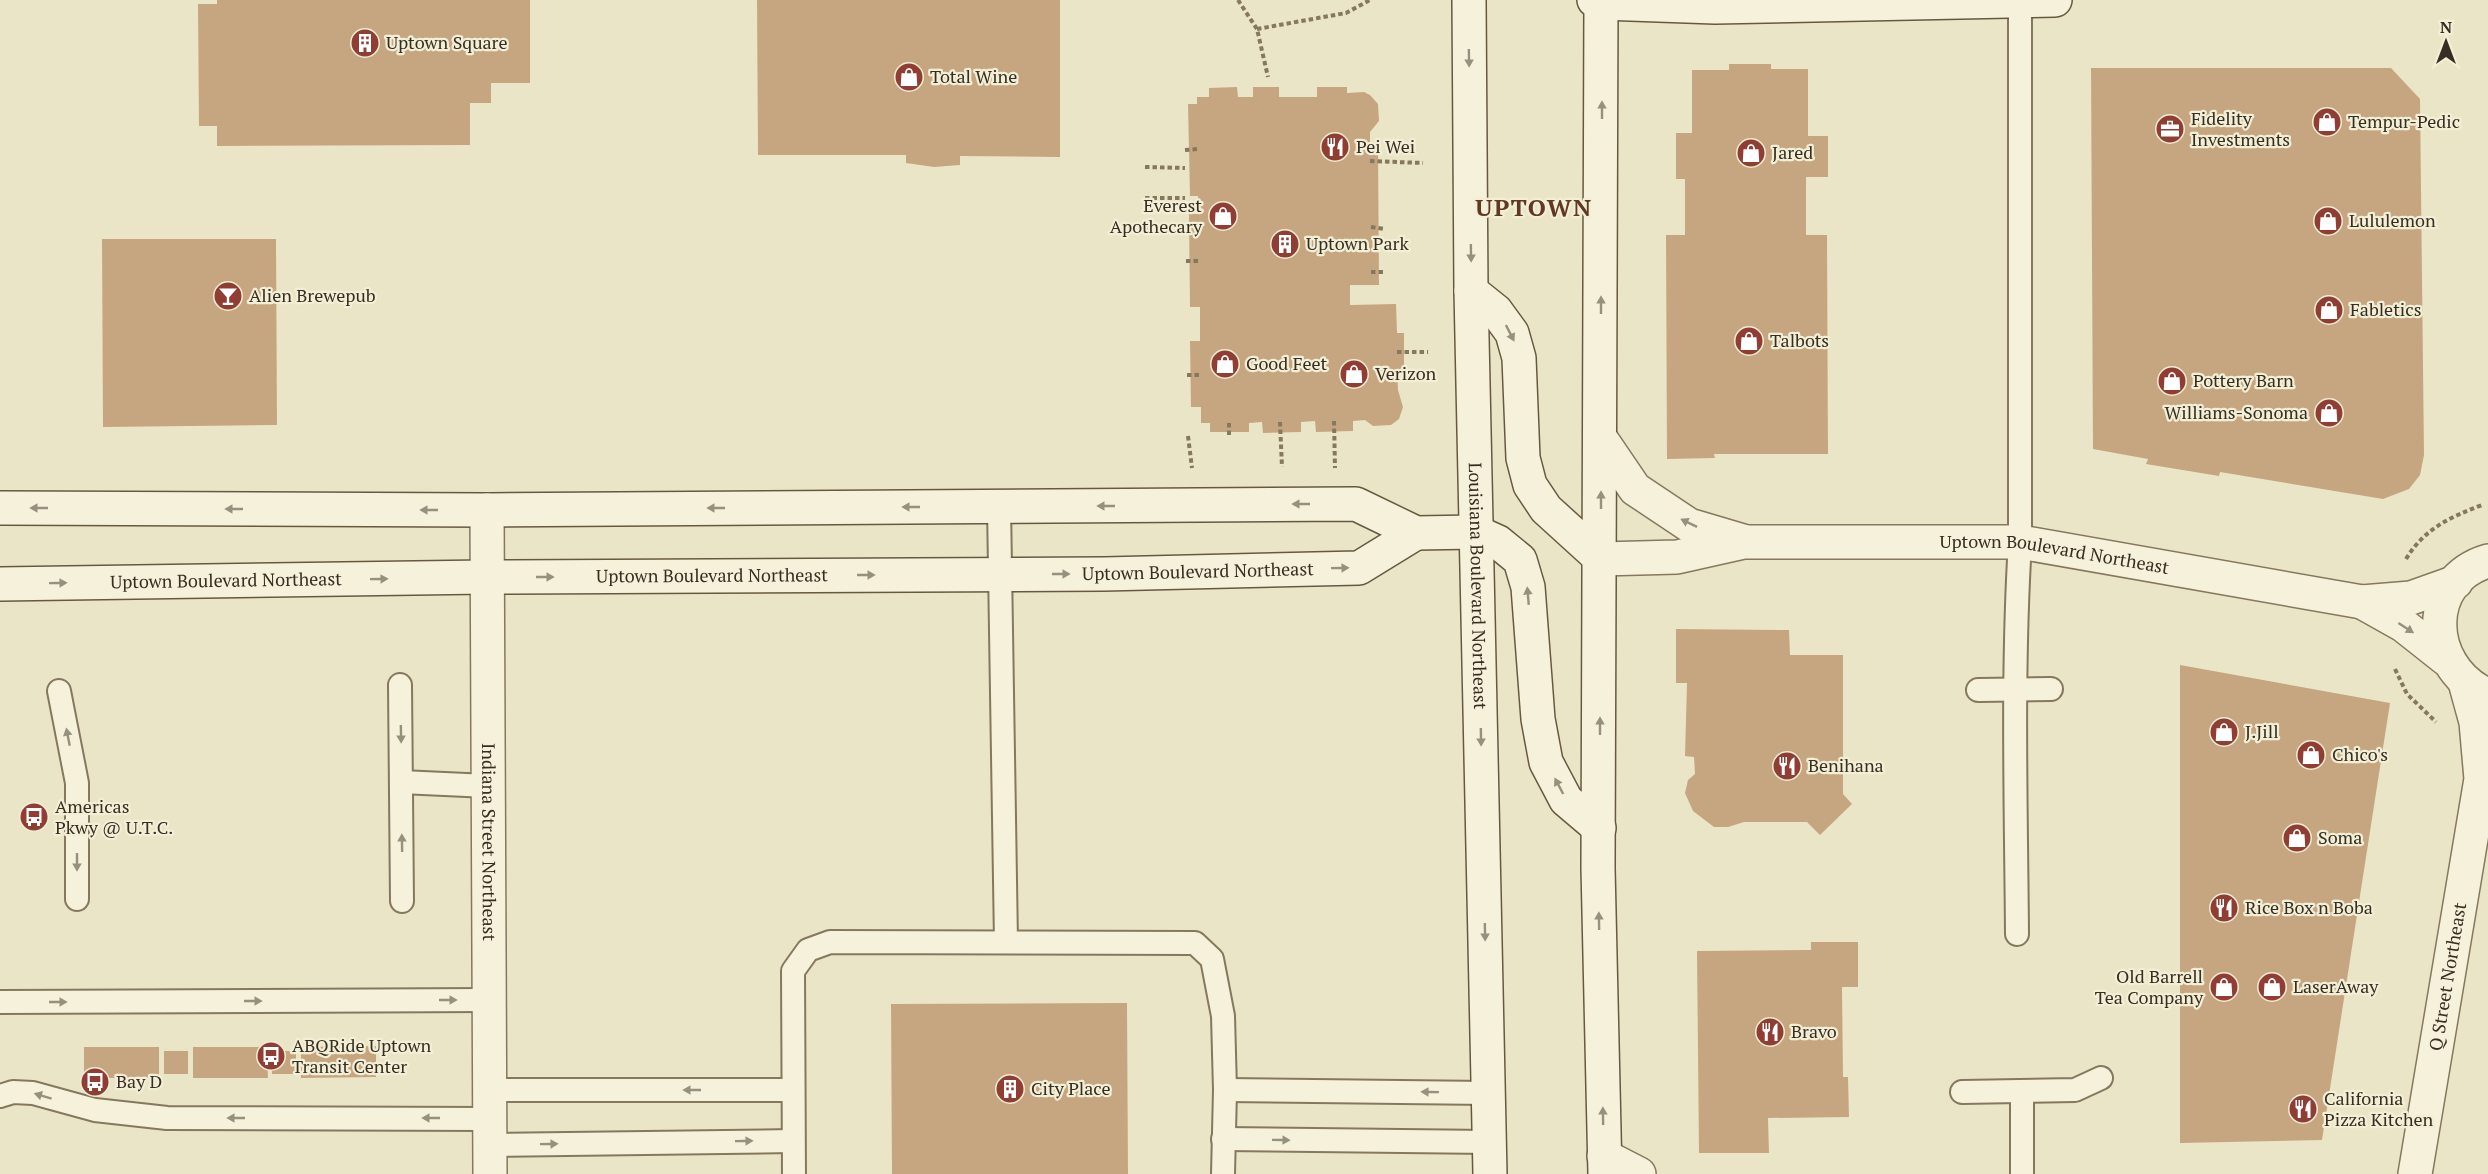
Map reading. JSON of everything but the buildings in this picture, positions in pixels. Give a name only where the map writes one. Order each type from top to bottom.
[{"type":"street","name":"Louisiana Boulevard Northeast","points":[[1469,0],[1471,291],[1490,1174]]},
{"type":"street","points":[[1639,1174],[1604,1165],[1599,828],[1601,439],[1599,1],[1715,7],[2055,0]]},
{"type":"street","points":[[1471,291],[1496,311],[1512,333],[1519,358],[1523,458],[1530,485],[1546,509],[1601,559]]},
{"type":"street","name":"Uptown Boulevard Northeast","points":[[1601,439],[1635,489],[1689,525],[1744,542]]},
{"type":"street","points":[[0,508],[487,510],[1356,504],[1416,533],[1476,532],[1498,542],[1520,560],[1528,587],[1538,718],[1546,762],[1566,800],[1599,828]]},
{"type":"street","name":"Indiana Street Northeast","points":[[487,510],[490,1132]]},
{"type":"street","name":"Uptown Boulevard Northeast","points":[[0,584],[486,577],[1000,575],[1359,568],[1416,533]]},
{"type":"street","name":"Uptown Boulevard Northeast","points":[[1601,559],[1677,556],[1744,542],[2020,542],[2362,602],[2410,598],[2476,565]]},
{"type":"street","name":"Q Street Northeast","points":[[2415,1174],[2485,773],[2466,679],[2440,639],[2440,619],[2445,599],[2476,565]]},
{"type":"street","name":"Uptown Boulevard Northeast","points":[[2362,602],[2403,625],[2466,679]]},
{"type":"lane","points":[[2017,934],[2015,690],[2020,542],[2020,1]]},
{"type":"lane","points":[[999,506],[1006,942]]},
{"type":"lane","points":[[400,685],[402,902]]},
{"type":"lane","points":[[1978,690],[2051,689]]},
{"type":"lane","points":[[59,691],[77,783],[77,899]]},
{"type":"lane","points":[[401,782],[488,786]]},
{"type":"lane","points":[[794,1174],[794,971],[808,950],[830,942],[1195,943],[1212,958],[1223,1016],[1226,1090],[1223,1174]]},
{"type":"lane","points":[[0,1002],[489,1000]]},
{"type":"lane","points":[[1962,1092],[2075,1090],[2101,1078]]},
{"type":"lane","points":[[490,1132],[793,1090]]},
{"type":"lane","points":[[1226,1090],[1488,1093]]},
{"type":"lane","points":[[2022,1091],[2022,1174]]},
{"type":"lane","points":[[0,1096],[13,1092],[33,1093],[94,1110],[167,1118],[490,1132],[794,1141]]},
{"type":"lane","points":[[1223,1139],[1490,1142]]},
{"type":"path","points":[[1238,0],[1257,30],[1268,77]]},
{"type":"path","points":[[1257,30],[1346,13],[1370,0]]},
{"type":"path","points":[[1185,150],[1198,149]]},
{"type":"path","points":[[1370,161],[1423,163]]},
{"type":"path","points":[[1145,167],[1185,168]]},
{"type":"path","points":[[1145,198],[1185,198]]},
{"type":"path","points":[[1371,227],[1385,229]]},
{"type":"path","points":[[1146,229],[1185,229]]},
{"type":"path","points":[[1186,261],[1199,261]]},
{"type":"path","points":[[1371,272],[1385,272]]},
{"type":"path","points":[[1397,351],[1428,351]]},
{"type":"path","points":[[1187,375],[1200,375]]},
{"type":"path","points":[[1280,422],[1282,471]]},
{"type":"path","points":[[1334,422],[1335,472]]},
{"type":"path","points":[[1229,423],[1229,436]]},
{"type":"path","points":[[1188,436],[1192,469]]},
{"type":"path","points":[[2404,563],[2414,546],[2444,520],[2482,506]]},
{"type":"path","points":[[2390,659],[2407,694],[2444,727]]},
{"type":"place","name":"Uptown Square","points":[[365,43]]},
{"type":"place","name":"Total Wine","points":[[909,77]]},
{"type":"place","name":"Tempur-Pedic","points":[[2327,122]]},
{"type":"place","name":"Fidelity Investments","points":[[2170,129]]},
{"type":"place","name":"Pei Wei","points":[[1335,147]]},
{"type":"place","name":"Jared","points":[[1751,153]]},
{"type":"place","name":"Everest Apothecary","points":[[1223,216]]},
{"type":"place","name":"Lululemon","points":[[2328,221]]},
{"type":"place","name":"Uptown Park","points":[[1285,244]]},
{"type":"place","name":"Alien Brewepub","points":[[228,296]]},
{"type":"place","name":"Fabletics","points":[[2329,310]]},
{"type":"place","name":"Talbots","points":[[1749,341]]},
{"type":"place","name":"Good Feet","points":[[1225,364]]},
{"type":"place","name":"Verizon","points":[[1354,374]]},
{"type":"place","name":"Pottery Barn","points":[[2172,381]]},
{"type":"place","name":"Williams-Sonoma","points":[[2329,413]]},
{"type":"place","name":"J.Jill","points":[[2224,732]]},
{"type":"place","name":"Chico's","points":[[2311,755]]},
{"type":"place","name":"Benihana","points":[[1787,766]]},
{"type":"place","name":"Americas Pkwy @ U.T.C.","points":[[34,817]]},
{"type":"place","name":"Soma","points":[[2297,838]]},
{"type":"place","name":"Rice Box n Boba","points":[[2224,908]]},
{"type":"place","name":"Old Barrell Tea Company","points":[[2224,987]]},
{"type":"place","name":"LaserAway","points":[[2272,987]]},
{"type":"place","name":"Bravo","points":[[1770,1032]]},
{"type":"place","name":"ABQRide Uptown Transit Center","points":[[271,1056]]},
{"type":"place","name":"Bay D","points":[[95,1082]]},
{"type":"place","name":"City Place","points":[[1010,1089]]},
{"type":"place","name":"California Pizza Kitchen","points":[[2303,1109]]},
{"type":"district","name":"UPTOWN","points":[[1534,208]]}]
